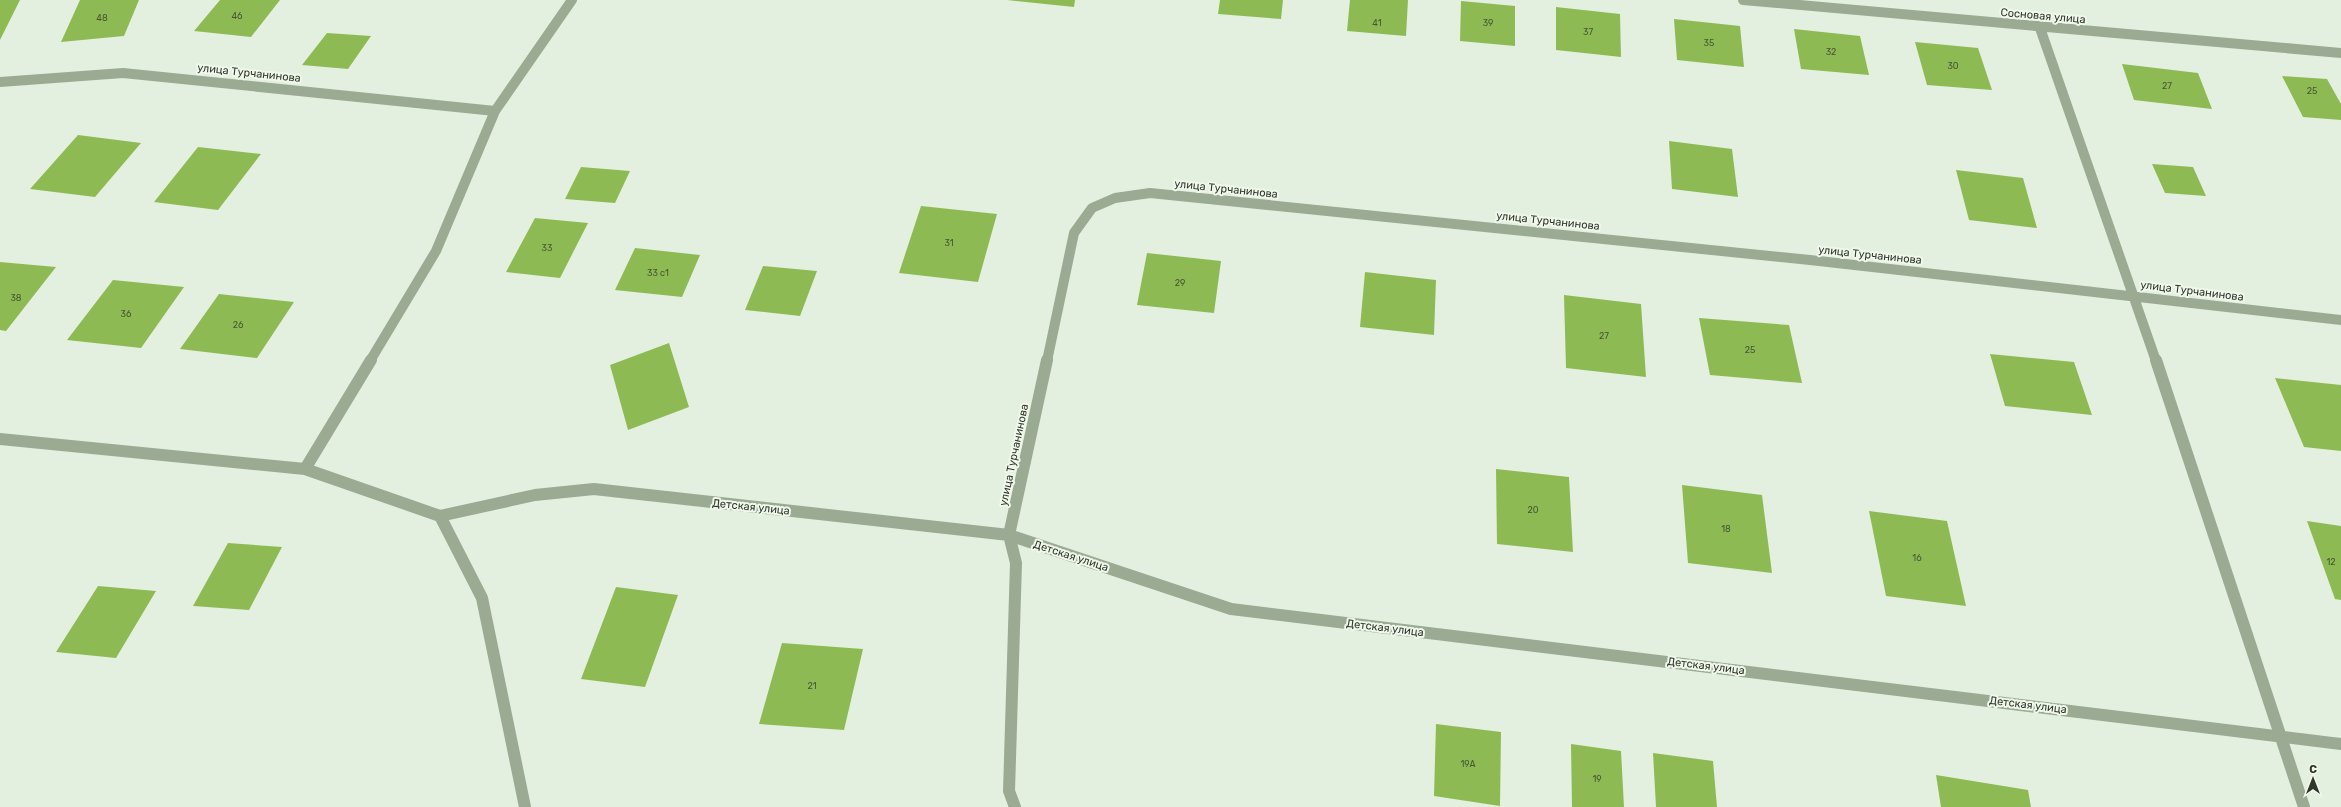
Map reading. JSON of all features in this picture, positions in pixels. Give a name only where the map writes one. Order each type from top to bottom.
[{"type":"street","points":[[305,468],[436,251],[495,111],[572,0]]},
{"type":"street","name":"Сосновая улица","points":[[1743,0],[2040,28],[2341,53]]},
{"type":"street","points":[[2040,28],[2136,296],[2304,807]]},
{"type":"street","name":"улица Турчанинова","points":[[0,82],[123,73],[495,111]]},
{"type":"street","name":"улица Турчанинова","points":[[1009,535],[1074,233],[1092,208],[1115,198],[1150,193],[1810,260],[2341,320]]},
{"type":"street","points":[[0,439],[305,468],[440,516],[482,598],[525,807]]},
{"type":"street","name":"Детская улица","points":[[440,516],[534,495],[594,489],[1009,535],[1231,609],[2280,735],[2341,744]]},
{"type":"street","points":[[1009,535],[1016,562],[1009,791],[1016,807]]},
{"type":"building","points":[[0,0],[20,0],[0,40]]},
{"type":"building","points":[[80,0],[139,0],[124,36],[61,42]]},
{"type":"building","points":[[220,0],[280,0],[251,37],[194,31]]},
{"type":"building","points":[[1007,0],[1075,0],[1074,7]]},
{"type":"building","points":[[1220,0],[1283,0],[1281,19],[1218,14]]},
{"type":"building","points":[[1350,0],[1408,0],[1406,36],[1347,31]]},
{"type":"building","points":[[1461,1],[1515,6],[1515,46],[1460,41]]},
{"type":"building","points":[[1556,7],[1620,14],[1621,57],[1556,50]]},
{"type":"building","points":[[1674,19],[1740,26],[1744,67],[1677,60]]},
{"type":"building","points":[[1794,29],[1860,36],[1869,75],[1801,69]]},
{"type":"building","points":[[327,33],[371,36],[348,69],[302,65]]},
{"type":"building","points":[[1915,42],[1978,48],[1992,90],[1927,85]]},
{"type":"building","points":[[2122,64],[2198,73],[2212,109],[2134,100]]},
{"type":"building","points":[[2282,76],[2327,79],[2341,104],[2341,120],[2303,117]]},
{"type":"building","points":[[78,135],[141,143],[95,197],[30,189]]},
{"type":"building","points":[[1669,141],[1732,149],[1738,197],[1672,189]]},
{"type":"building","points":[[198,147],[261,154],[218,210],[154,202]]},
{"type":"building","points":[[2152,164],[2193,167],[2206,196],[2165,193]]},
{"type":"building","points":[[581,167],[630,171],[615,203],[565,199]]},
{"type":"building","points":[[1956,170],[2023,178],[2037,228],[1969,220]]},
{"type":"building","points":[[921,206],[997,214],[978,282],[899,273]]},
{"type":"building","points":[[535,218],[588,223],[560,278],[506,272]]},
{"type":"building","points":[[635,248],[700,255],[682,297],[615,290]]},
{"type":"building","points":[[1147,253],[1221,261],[1214,313],[1137,305]]},
{"type":"building","points":[[0,262],[56,267],[6,331],[0,330]]},
{"type":"building","points":[[763,266],[817,271],[800,316],[745,310]]},
{"type":"building","points":[[1365,272],[1436,280],[1434,335],[1360,327]]},
{"type":"building","points":[[113,280],[184,287],[141,348],[67,340]]},
{"type":"building","points":[[219,294],[294,302],[257,358],[180,349]]},
{"type":"building","points":[[1564,295],[1641,304],[1646,377],[1566,368]]},
{"type":"building","points":[[1699,318],[1789,325],[1802,383],[1710,375]]},
{"type":"building","points":[[669,343],[689,407],[628,430],[610,365]]},
{"type":"building","points":[[1990,354],[2074,362],[2092,415],[2005,406]]},
{"type":"building","points":[[2275,378],[2341,385],[2341,451],[2304,447]]},
{"type":"building","points":[[1496,469],[1569,477],[1573,552],[1497,544]]},
{"type":"building","points":[[1682,485],[1762,495],[1772,573],[1688,563]]},
{"type":"building","points":[[1869,511],[1947,521],[1966,606],[1886,596]]},
{"type":"building","points":[[2307,521],[2341,526],[2341,600],[2335,599]]},
{"type":"building","points":[[228,543],[282,547],[249,610],[193,606]]},
{"type":"building","points":[[98,586],[156,591],[116,658],[56,652]]},
{"type":"building","points":[[616,587],[678,595],[645,687],[581,679]]},
{"type":"building","points":[[782,643],[863,649],[844,730],[759,724]]},
{"type":"building","points":[[1436,724],[1501,732],[1500,806],[1434,796]]},
{"type":"building","points":[[1571,744],[1621,751],[1624,807],[1572,807]]},
{"type":"building","points":[[1653,753],[1713,761],[1717,807],[1656,807]]},
{"type":"building","points":[[1936,775],[2028,790],[2031,807],[1941,807]]}]
